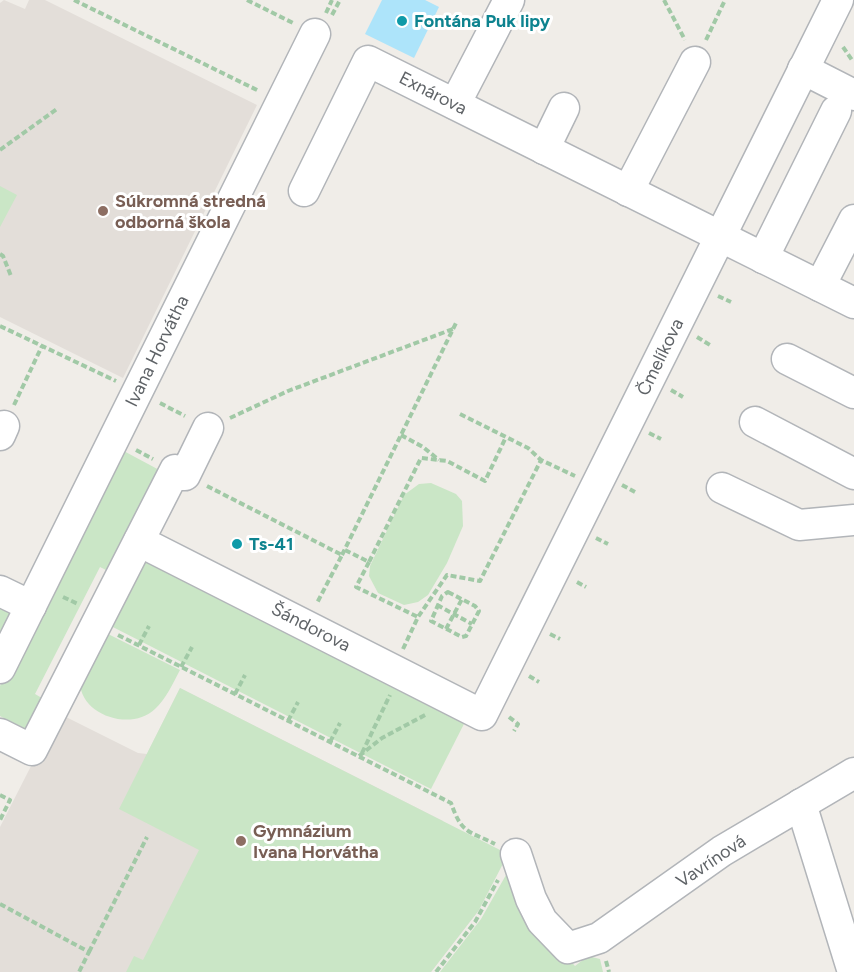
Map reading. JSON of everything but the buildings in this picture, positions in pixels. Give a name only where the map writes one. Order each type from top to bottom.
[{"type":"street","points":[[455,104],[509,0]]},
{"type":"street","name":"Čmelíkova","points":[[482,715],[838,0]]},
{"type":"street","name":"Ivana Horvátha","points":[[0,668],[315,34]]},
{"type":"street","name":"Exnárova","points":[[304,191],[368,61],[854,303]]},
{"type":"street","points":[[628,191],[695,62]]},
{"type":"street","points":[[762,258],[845,103],[803,69]]},
{"type":"street","points":[[544,149],[564,108]]},
{"type":"street","points":[[820,286],[854,220]]},
{"type":"street","points":[[787,359],[854,393]]},
{"type":"street","points":[[755,422],[854,474]]},
{"type":"street","points":[[0,734],[32,750],[139,540],[208,428]]},
{"type":"street","points":[[722,488],[799,525],[854,520]]},
{"type":"street","name":"Šándorova","points":[[139,540],[482,715]]},
{"type":"street","points":[[0,591],[36,596]]},
{"type":"street","name":"Vavrínová","points":[[516,857],[531,899],[542,921],[568,948],[599,938],[722,851],[854,772]]},
{"type":"street","points":[[793,809],[799,871]]},
{"type":"street","points":[[793,809],[853,972]]},
{"type":"path","points":[[74,0],[282,102]]},
{"type":"path","points":[[664,0],[695,62]]},
{"type":"path","points":[[695,62],[725,0]]},
{"type":"path","points":[[0,150],[57,109]]},
{"type":"path","points":[[0,255],[3,256],[11,276]]},
{"type":"path","points":[[306,625],[457,321]]},
{"type":"path","points":[[0,326],[208,428],[288,391],[453,329]]},
{"type":"path","points":[[2,430],[42,346]]},
{"type":"path","points":[[460,414],[528,448],[541,460],[597,486]]},
{"type":"path","points":[[401,435],[440,460]]},
{"type":"path","points":[[418,617],[356,587],[421,458],[447,461],[485,481],[506,437]]},
{"type":"path","points":[[114,438],[342,555]]},
{"type":"path","points":[[360,755],[418,617],[447,575],[480,581],[541,460]]},
{"type":"path","points":[[345,550],[369,562]]},
{"type":"path","points":[[448,592],[462,599],[479,611],[466,636],[462,637],[431,621],[444,593],[448,592]]},
{"type":"path","points":[[36,596],[99,620],[181,667],[360,755],[451,803],[459,824],[465,830],[516,857],[502,872],[475,922],[436,972]]},
{"type":"path","points":[[446,628],[462,599]]},
{"type":"path","points":[[437,605],[472,624]]},
{"type":"path","points":[[139,645],[149,626]]},
{"type":"path","points":[[181,667],[192,647]]},
{"type":"path","points":[[235,694],[245,675]]},
{"type":"path","points":[[360,755],[382,738],[453,700]]},
{"type":"path","points":[[288,721],[298,702]]},
{"type":"path","points":[[330,742],[340,723]]},
{"type":"path","points":[[514,731],[518,723]]},
{"type":"path","points":[[0,795],[10,800],[0,820]]},
{"type":"path","points":[[79,972],[147,837]]},
{"type":"path","points":[[0,904],[89,952]]},
{"type":"shaded area","name":"Súkromná stredná odborná škola","points":[[4,0],[25,9],[29,0],[45,0],[257,105],[123,378],[0,317],[0,3]]},
{"type":"shaded area","name":"Gymnázium Ivana Horvátha","points":[[180,688],[443,821],[479,910],[431,972],[0,972],[0,827],[58,713],[138,753],[147,754]]},
{"type":"green space","points":[[0,186],[17,195],[0,227]]},
{"type":"green space","points":[[120,449],[163,472],[112,573],[100,567],[35,694],[47,701],[30,732],[0,716],[0,686]]},
{"type":"green space","points":[[431,483],[456,494],[462,501],[463,526],[447,563],[428,595],[418,602],[404,605],[378,593],[369,576],[370,566],[404,495],[419,484]]},
{"type":"green space","points":[[147,552],[469,714],[431,789],[103,622]]},
{"type":"green space","points":[[0,608],[15,615],[0,643]]},
{"type":"green space","points":[[100,630],[180,670],[163,701],[145,716],[121,719],[108,716],[97,711],[82,694],[81,678]]},
{"type":"green space","name":"Gymnázium Ivana Horvátha","points":[[180,688],[508,854],[479,910],[431,972],[126,972],[134,956],[143,960],[199,850],[119,809]]},
{"type":"green space","points":[[506,875],[515,881],[531,919],[575,966],[588,956],[600,959],[603,972],[440,972],[481,919]]},
{"type":"water","name":"Fontána Puk lipy","points":[[382,0],[425,0],[439,7],[414,58],[365,34]]},
{"type":"place","name":"Fontána Puk lipy","points":[[402,21]]},
{"type":"place","name":"Súkromná stredná odborná škola","points":[[103,211]]},
{"type":"place","name":"Ts-41","points":[[237,544]]},
{"type":"place","name":"Gymnázium Ivana Horvátha","points":[[241,841]]}]
